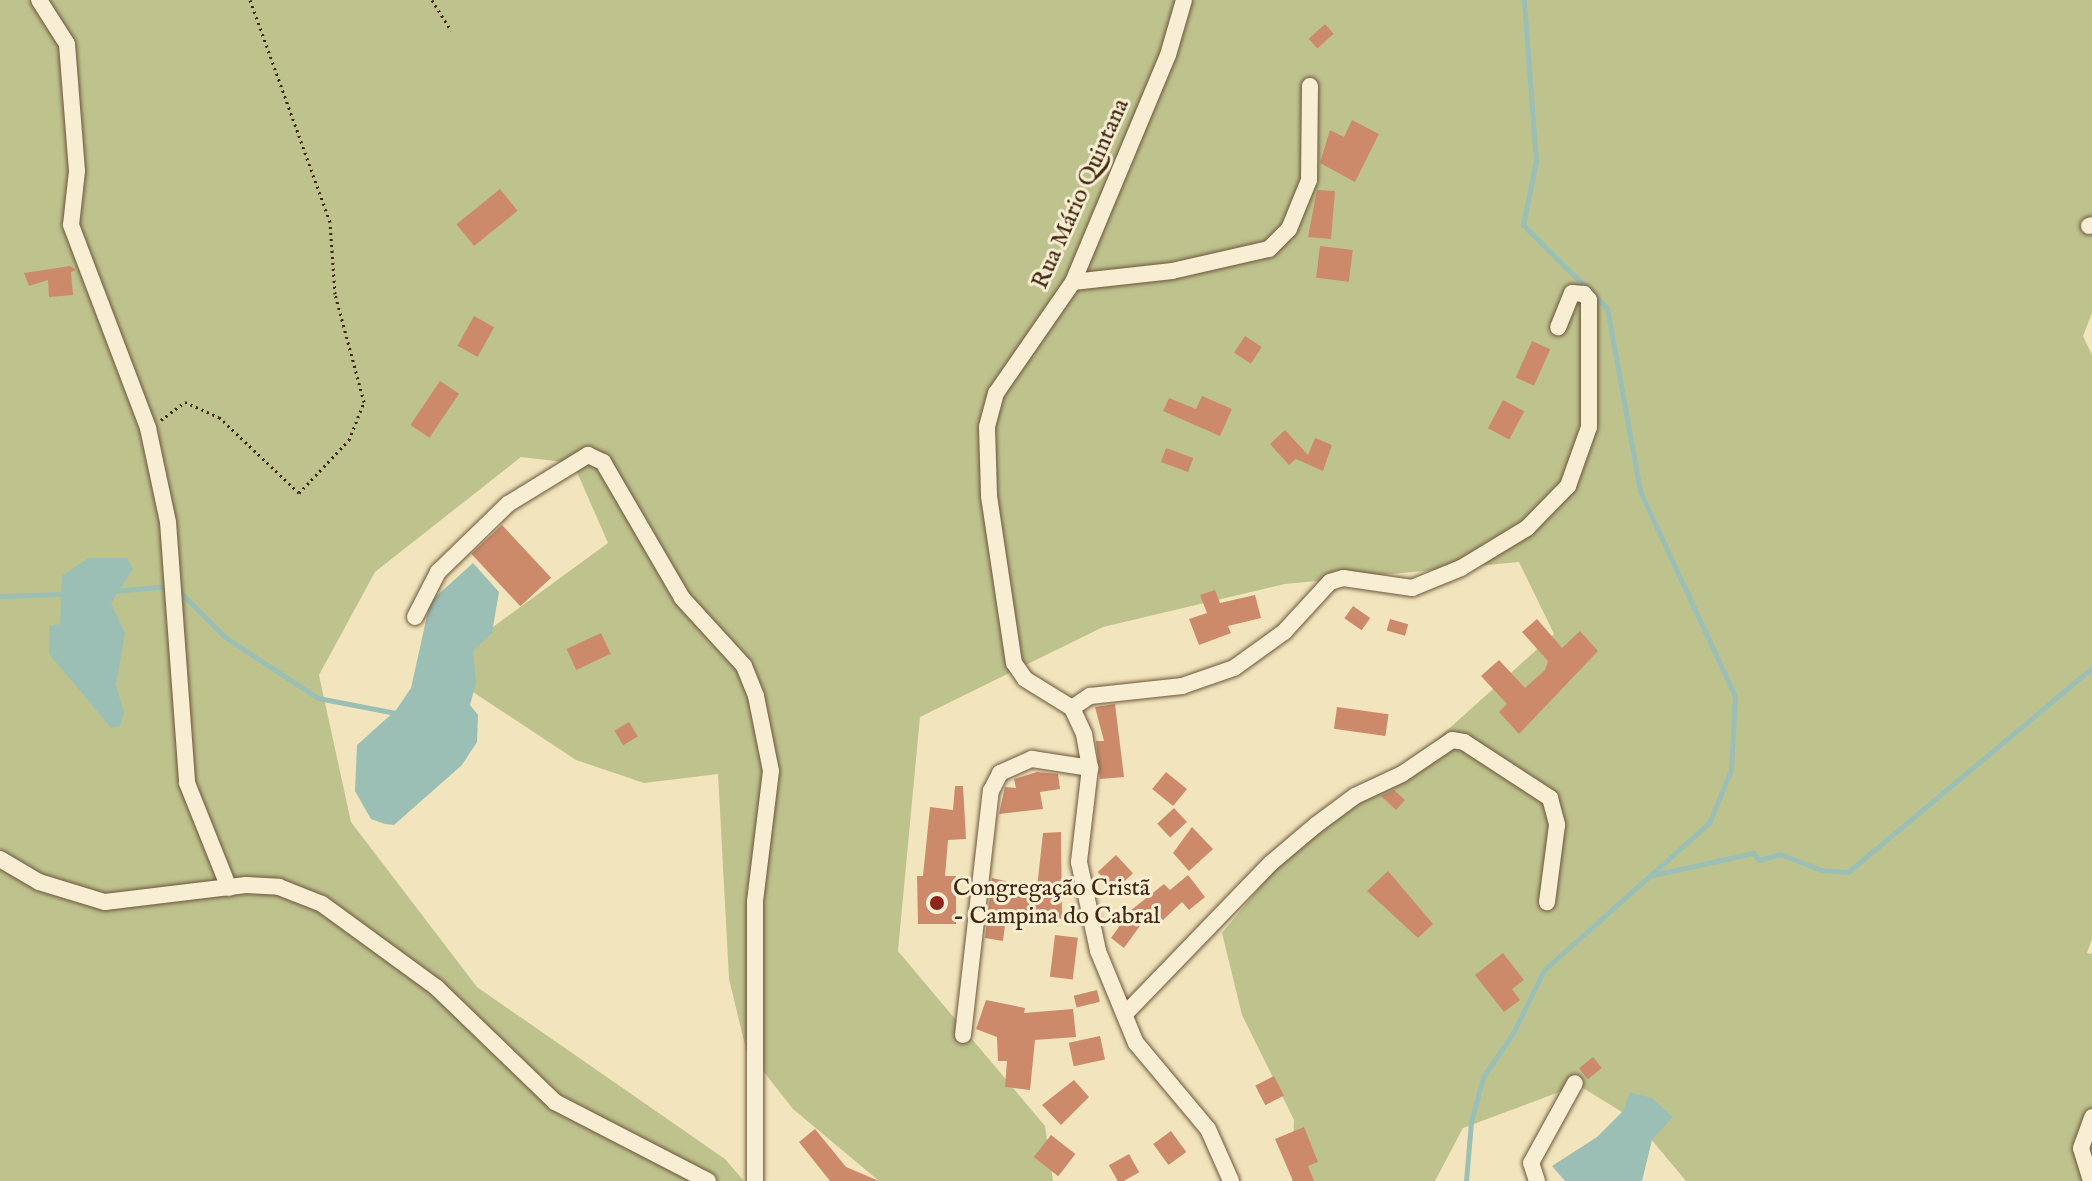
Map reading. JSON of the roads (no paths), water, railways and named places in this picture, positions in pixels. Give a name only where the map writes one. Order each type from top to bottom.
[{"type":"street","points":[[39,0],[67,44],[77,171],[71,225],[154,454],[168,522],[187,783],[229,888]]},
{"type":"street","name":"Rua Mário Quintana","points":[[1072,708],[1025,679],[1014,663],[989,496],[987,427],[996,393],[1010,369],[1073,282],[1168,55],[1184,0]]},
{"type":"street","points":[[1073,282],[1172,271],[1269,249],[1289,229],[1309,180],[1310,86]]},
{"type":"street","points":[[1231,1181],[1208,1129],[1151,1065],[1098,951],[1082,892],[1079,862],[1090,768],[1084,734],[1072,708],[1105,693],[1182,686],[1234,668],[1276,639],[1330,582],[1343,578],[1412,588],[1461,568],[1527,528],[1568,486],[1589,427],[1589,300],[1584,294],[1572,293],[1558,327]]},
{"type":"street","points":[[415,617],[438,572],[508,504],[588,455],[603,462],[682,598],[744,666],[756,696],[771,771],[755,902],[755,1181]]},
{"type":"street","points":[[1125,1014],[1271,863],[1316,825],[1452,740],[1550,798],[1557,825],[1547,902]]},
{"type":"street","points":[[963,1035],[991,791],[1000,773],[1032,759],[1090,768]]},
{"type":"street","points":[[0,859],[39,882],[105,902],[229,888],[279,887],[322,904],[437,988],[555,1102],[708,1181]]},
{"type":"street","points":[[1537,1181],[1531,1163],[1575,1083]]},
{"type":"street","points":[[2091,1181],[2080,1159],[2092,1117]]},
{"type":"water","points":[[88,558],[127,558],[133,569],[111,603],[125,633],[116,685],[124,713],[120,726],[111,728],[49,654],[49,626],[60,624],[62,576]]},
{"type":"water","points":[[473,563],[499,592],[492,633],[473,651],[476,683],[470,705],[478,715],[477,742],[462,765],[394,825],[371,819],[355,791],[357,745],[396,710],[411,688],[430,602]]},
{"type":"water","points":[[1630,1092],[1652,1098],[1673,1117],[1652,1140],[1642,1181],[1565,1181],[1552,1166],[1597,1137],[1623,1111]]},
{"type":"waterway","points":[[1466,1181],[1471,1122],[1483,1077],[1513,1033],[1544,970],[1709,823],[1731,770],[1735,696],[1640,491],[1607,308],[1523,225],[1536,161],[1524,0]]},
{"type":"waterway","points":[[113,591],[171,586]]},
{"type":"waterway","points":[[179,591],[225,637],[318,698],[396,713]]},
{"type":"waterway","points":[[0,596],[63,594]]},
{"type":"waterway","points":[[1653,875],[1753,853],[1759,860],[1780,854],[1821,870],[1848,872],[2092,668]]},
{"type":"place","name":"Congregação Cristã - Campina do Cabral","points":[[937,903]]}]
